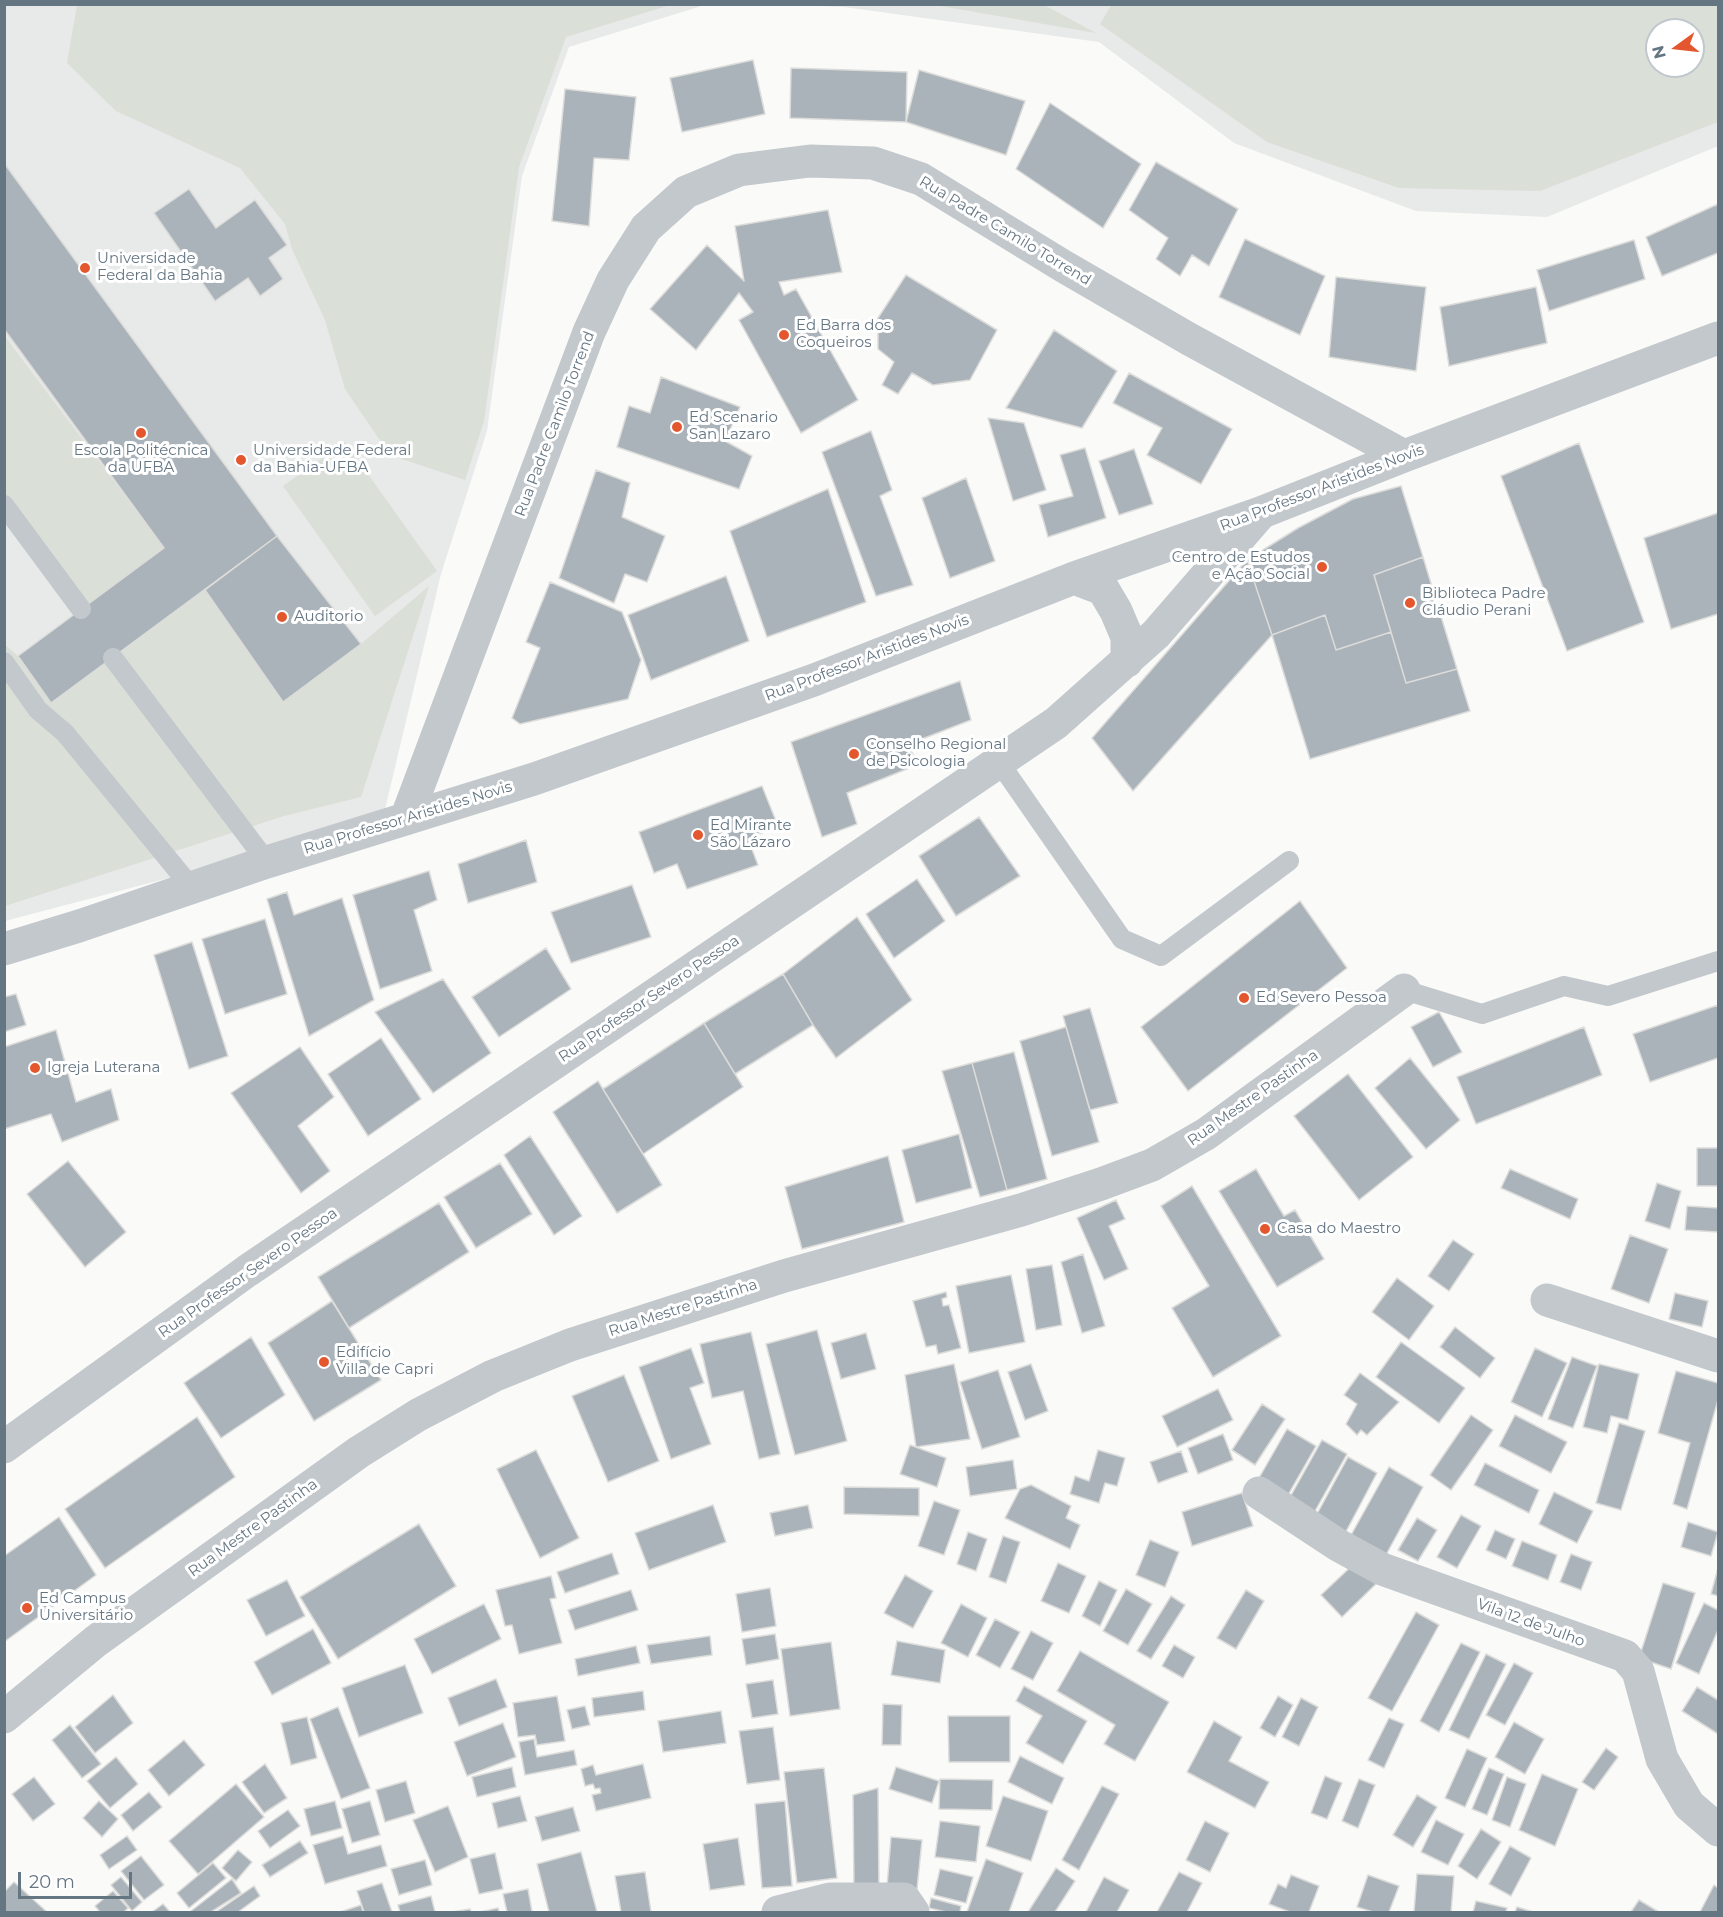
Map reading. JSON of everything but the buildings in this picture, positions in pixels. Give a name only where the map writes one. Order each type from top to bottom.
[{"type":"street","name":"Rua Padre Camilo Torrend","points":[[406,819],[589,332],[613,280],[646,228],[686,192],[739,170],[810,161],[873,163],[921,179],[1189,339],[1404,456]]},
{"type":"street","name":"Rua Professor Aristides Novis","points":[[4,950],[267,862],[534,779],[814,680],[1074,578],[1260,513],[1404,456],[1719,338]]},
{"type":"street","name":"Rua Professor Severo Pessoa","points":[[4,1447],[248,1271],[1056,723],[1156,634],[1260,513]]},
{"type":"street","points":[[1074,578],[1103,589],[1116,611],[1126,637],[1127,661]]},
{"type":"street","name":"Rua Mestre Pastinha","points":[[4,1717],[96,1641],[359,1452],[418,1415],[493,1376],[580,1342],[784,1276],[1022,1210],[1152,1165],[1206,1134],[1404,990]]},
{"type":"street","points":[[1547,1300],[1719,1356]]},
{"type":"street","name":"Vila 12 de Julho","points":[[1259,1493],[1338,1545],[1382,1569],[1625,1656],[1638,1671],[1662,1759],[1689,1805],[1719,1830]]},
{"type":"street","points":[[778,1912],[830,1899],[904,1899],[913,1912]]},
{"type":"lane","points":[[4,505],[81,609]]},
{"type":"lane","points":[[113,658],[267,862]]},
{"type":"lane","points":[[4,662],[38,710],[65,733],[192,888]]},
{"type":"lane","points":[[999,762],[1122,939],[1161,956],[1289,861]]},
{"type":"lane","points":[[1404,990],[1482,1014],[1564,986],[1608,996],[1719,961]]},
{"type":"shaded area","points":[[417,4],[420,6],[422,4],[670,5],[566,37],[519,167],[484,421],[465,480],[390,455],[345,389],[325,320],[292,249],[285,224],[240,168],[116,111],[67,63],[77,5]]},
{"type":"shaded area","points":[[1112,4],[1718,5],[1718,122],[1540,191],[1399,188],[1267,142],[1100,24]]},
{"type":"shaded area","name":"Universidade Federal da Bahia-UFBA","points":[[5,5],[705,5],[569,47],[522,176],[487,431],[441,574],[382,822],[5,921]]},
{"type":"shaded area","points":[[796,5],[1718,5],[1718,146],[1547,217],[1416,211],[1234,143],[1099,42],[844,7]]},
{"type":"shaded area","points":[[935,5],[1044,5],[1096,33]]},
{"type":"shaded area","points":[[4,335],[164,548],[73,615],[5,522]]},
{"type":"shaded area","points":[[345,442],[437,571],[375,616],[283,486]]},
{"type":"shaded area","points":[[429,586],[361,797],[284,816],[5,906],[4,644],[18,656],[52,703],[205,590],[283,702],[361,644]]},
{"type":"place","name":"Universidade Federal da Bahia","points":[[85,268]]},
{"type":"place","name":"Ed Barra dos Coqueiros","points":[[784,335]]},
{"type":"place","name":"Ed Scenario San Lazaro","points":[[677,427]]},
{"type":"place","name":"Escola Politécnica da UFBA","points":[[141,433]]},
{"type":"place","name":"Universidade Federal da Bahia-UFBA","points":[[241,460]]},
{"type":"place","name":"Centro de Estudos e Ação Social","points":[[1322,567]]},
{"type":"place","name":"Biblioteca Padre Cláudio Perani","points":[[1410,603]]},
{"type":"place","name":"Auditorio","points":[[282,617]]},
{"type":"place","name":"Conselho Regional de Psicologia","points":[[854,754]]},
{"type":"place","name":"Ed Mirante São Lázaro","points":[[698,835]]},
{"type":"place","name":"Ed Severo Pessoa","points":[[1244,998]]},
{"type":"place","name":"Igreja Luterana","points":[[35,1068]]},
{"type":"place","name":"Casa do Maestro","points":[[1265,1229]]},
{"type":"place","name":"Edifício Villa de Capri","points":[[324,1362]]},
{"type":"place","name":"Ed Campus Universitário","points":[[27,1608]]}]
